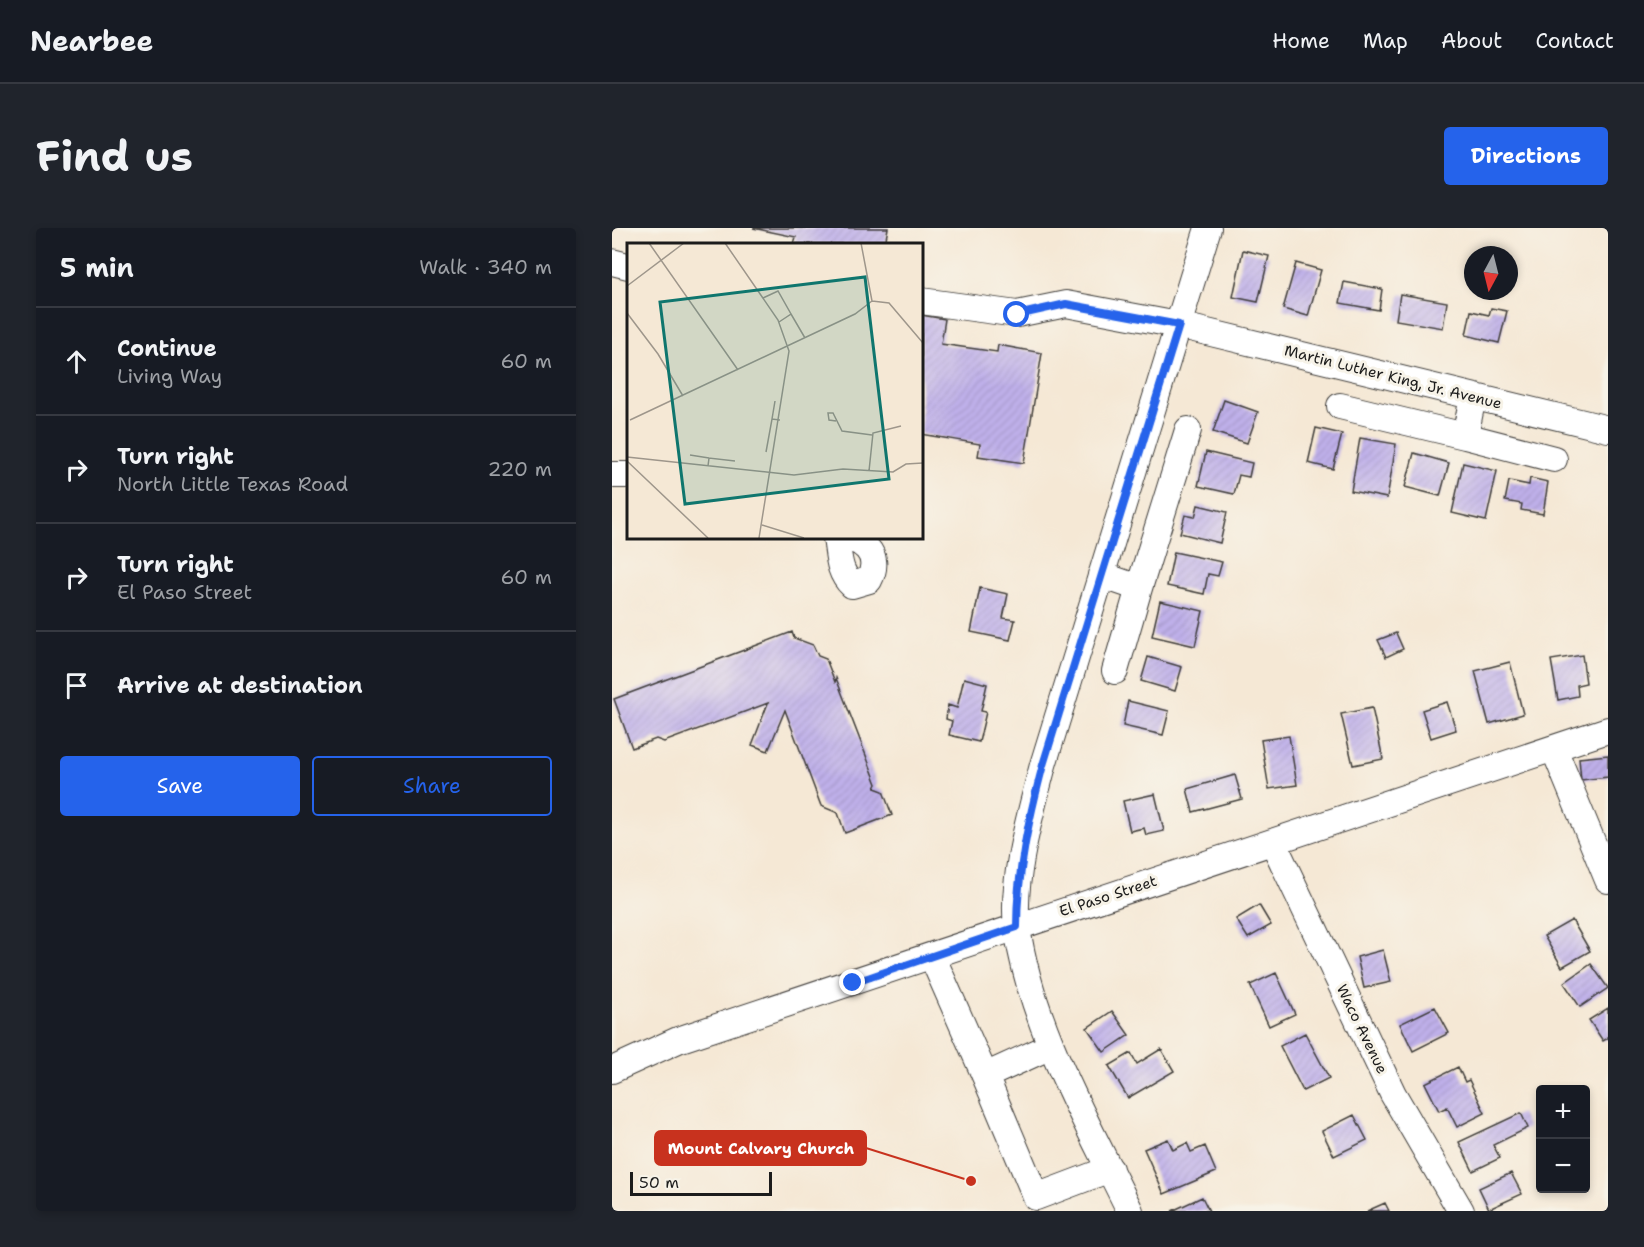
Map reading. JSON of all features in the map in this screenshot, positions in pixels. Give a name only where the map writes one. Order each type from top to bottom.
[{"type":"street","points":[[1130,1211],[1051,1046],[1033,992],[1017,927],[1017,901],[1026,828],[1208,228]]},
{"type":"street","points":[[612,262],[627,266]]},
{"type":"street","name":"Martin Luther King, Jr. Avenue","points":[[922,301],[1017,315],[1066,304],[1179,325],[1608,429]]},
{"type":"street","points":[[1465,436],[1473,397]]},
{"type":"street","points":[[1340,406],[1554,459]]},
{"type":"street","points":[[1115,671],[1188,430]]},
{"type":"street","points":[[1101,576],[1139,588]]},
{"type":"street","name":"El Paso Street","points":[[612,1070],[678,1040],[1608,730]]},
{"type":"street","points":[[1554,748],[1608,880]]},
{"type":"street","name":"Waco Avenue","points":[[1273,842],[1394,1094],[1461,1211]]},
{"type":"street","points":[[932,956],[1036,1197],[1110,1169]]},
{"type":"street","points":[[985,1076],[1051,1046]]},
{"type":"building","points":[[753,228],[888,228],[885,243],[794,243],[796,237]]},
{"type":"building","points":[[1243,250],[1269,256],[1258,302],[1233,297]]},
{"type":"building","points":[[1296,263],[1321,270],[1308,316],[1283,309]]},
{"type":"building","points":[[1344,282],[1382,289],[1379,310],[1340,303]]},
{"type":"building","points":[[1400,294],[1447,302],[1443,328],[1396,320]]},
{"type":"building","points":[[1491,308],[1507,311],[1499,343],[1466,335],[1471,311],[1489,315]]},
{"type":"building","points":[[922,315],[945,319],[941,344],[997,352],[998,345],[1042,353],[1024,463],[978,456],[980,444],[922,434]]},
{"type":"building","points":[[1224,400],[1258,412],[1247,443],[1213,432]]},
{"type":"building","points":[[1316,428],[1342,434],[1333,469],[1308,463]]},
{"type":"building","points":[[1360,438],[1396,444],[1387,498],[1351,491]]},
{"type":"building","points":[[1206,452],[1252,463],[1249,477],[1239,475],[1234,494],[1198,486]]},
{"type":"building","points":[[1414,453],[1449,463],[1440,496],[1405,487]]},
{"type":"building","points":[[1463,463],[1497,471],[1486,521],[1452,513]]},
{"type":"building","points":[[1530,478],[1548,482],[1543,514],[1521,510],[1522,504],[1505,501],[1509,481],[1529,485]]},
{"type":"building","points":[[1198,505],[1227,512],[1220,543],[1180,533],[1185,515],[1195,517]]},
{"type":"building","points":[[1174,552],[1222,562],[1218,576],[1208,574],[1204,594],[1167,586]]},
{"type":"building","points":[[980,588],[1008,594],[1003,618],[1015,620],[1010,640],[971,632]]},
{"type":"building","points":[[1160,601],[1203,611],[1195,646],[1152,636]]},
{"type":"building","points":[[792,632],[794,638],[813,645],[818,656],[826,659],[835,682],[836,678],[877,784],[875,788],[883,791],[892,815],[845,833],[838,813],[821,806],[785,710],[768,751],[752,745],[768,703],[664,742],[656,739],[632,748],[614,699]]},
{"type":"building","points":[[1396,633],[1403,649],[1386,657],[1378,640]]},
{"type":"building","points":[[1582,655],[1586,683],[1577,685],[1578,696],[1558,700],[1551,660]]},
{"type":"building","points":[[1148,657],[1182,667],[1175,691],[1141,681]]},
{"type":"building","points":[[1510,662],[1523,714],[1489,724],[1475,671]]},
{"type":"building","points":[[964,678],[987,684],[981,711],[986,712],[979,742],[949,735],[952,721],[946,719],[948,705],[957,708]]},
{"type":"building","points":[[1128,701],[1169,711],[1163,735],[1123,726]]},
{"type":"building","points":[[1447,702],[1456,730],[1431,738],[1422,710]]},
{"type":"building","points":[[1372,708],[1383,759],[1353,765],[1341,714]]},
{"type":"building","points":[[1289,736],[1297,785],[1269,789],[1261,740]]},
{"type":"building","points":[[1608,755],[1608,777],[1581,780],[1579,758]]},
{"type":"building","points":[[1235,775],[1242,799],[1193,812],[1187,789]]},
{"type":"building","points":[[1155,794],[1164,831],[1146,835],[1144,828],[1130,831],[1123,801]]},
{"type":"building","points":[[1259,905],[1271,925],[1248,938],[1236,919]]},
{"type":"building","points":[[1572,920],[1590,951],[1562,967],[1544,936]]},
{"type":"building","points":[[1383,950],[1391,982],[1364,988],[1357,957]]},
{"type":"building","points":[[1591,964],[1608,988],[1580,1007],[1564,983]]},
{"type":"building","points":[[1276,973],[1295,1014],[1269,1026],[1250,985]]},
{"type":"building","points":[[1435,1007],[1449,1033],[1413,1051],[1400,1024]]},
{"type":"building","points":[[1608,1008],[1608,1038],[1603,1041],[1589,1020]]},
{"type":"building","points":[[1112,1011],[1129,1035],[1104,1052],[1087,1028]]},
{"type":"building","points":[[1305,1033],[1329,1078],[1303,1091],[1280,1046]]},
{"type":"building","points":[[1161,1049],[1174,1071],[1128,1098],[1109,1066],[1131,1053],[1137,1064]]},
{"type":"building","points":[[1458,1067],[1465,1082],[1469,1080],[1485,1113],[1457,1127],[1447,1107],[1439,1111],[1425,1083]]},
{"type":"building","points":[[1521,1113],[1528,1128],[1493,1145],[1500,1158],[1473,1171],[1459,1142]]},
{"type":"building","points":[[1354,1115],[1367,1140],[1334,1156],[1322,1131]]},
{"type":"building","points":[[1168,1139],[1173,1150],[1187,1143],[1191,1152],[1205,1146],[1216,1172],[1164,1194],[1144,1149]]},
{"type":"building","points":[[1511,1173],[1522,1194],[1489,1209],[1479,1188]]},
{"type":"building","points":[[1202,1197],[1209,1211],[1172,1211]]},
{"type":"building","points":[[1385,1203],[1389,1211],[1367,1211]]},
{"type":"place","name":"Mount Calvary Church","points":[[971,1181]]},
{"type":"route","points":[[853,983],[1017,927],[1017,901],[1026,828],[1043,765],[1179,325],[1066,304],[1017,315]]}]
